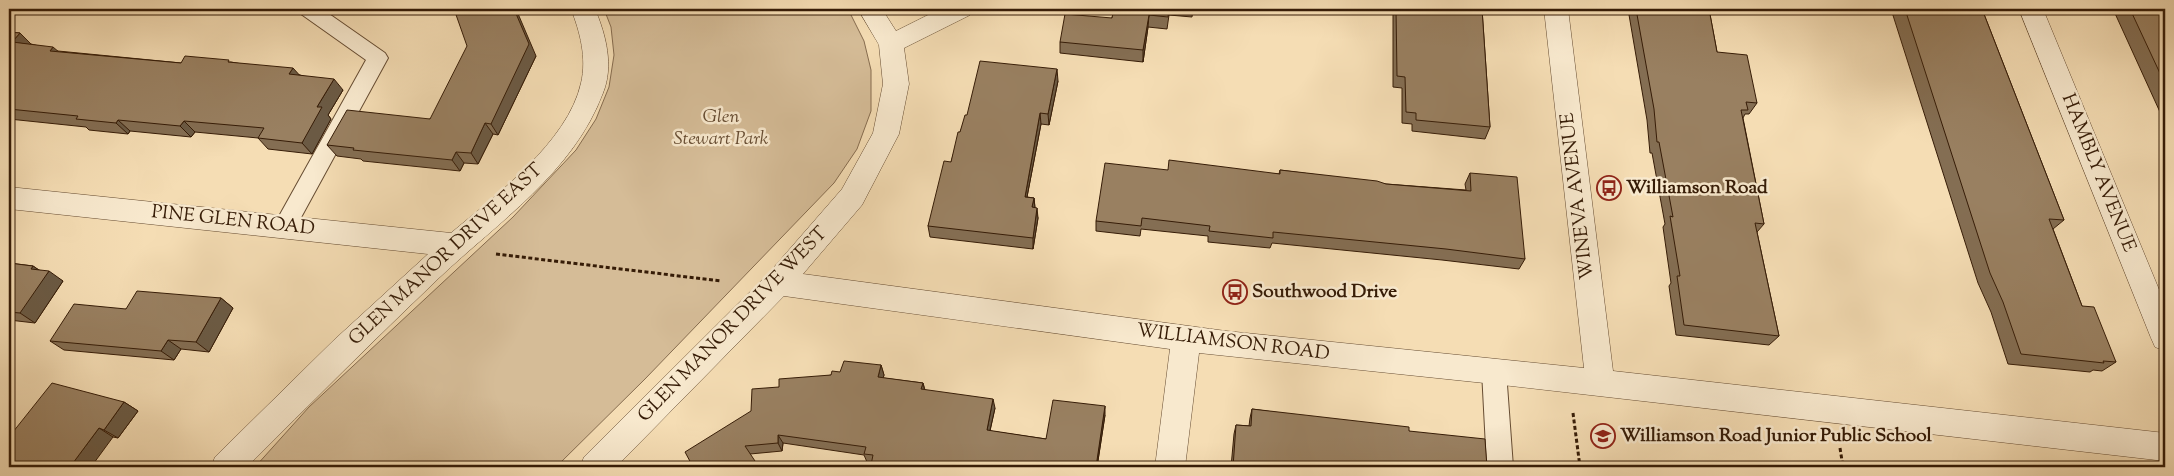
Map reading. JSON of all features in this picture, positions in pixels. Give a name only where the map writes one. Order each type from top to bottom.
[{"type":"street","name":"GLEN MANOR DRIVE EAST","points":[[226,467],[351,342],[551,158],[568,137],[582,115],[592,91],[597,66],[589,22],[583,9]]},
{"type":"street","name":"GLEN MANOR DRIVE WEST","points":[[595,467],[778,283],[852,197],[886,134],[896,84],[891,44],[870,9]]},
{"type":"street","points":[[891,44],[960,9]]},
{"type":"street","name":"WINEVA AVENUE","points":[[1556,9],[1600,383]]},
{"type":"street","name":"HAMBLY AVENUE","points":[[2031,9],[2165,338]]},
{"type":"street","name":"PINE GLEN ROAD","points":[[9,198],[456,245]]},
{"type":"street","name":"WILLIAMSON ROAD","points":[[778,283],[1186,338],[2165,447]]},
{"type":"street","points":[[1170,467],[1186,338]]},
{"type":"lane","points":[[284,226],[378,58],[308,9]]},
{"type":"lane","points":[[1494,371],[1500,467]]},
{"type":"path","points":[[498,255],[721,281]]},
{"type":"path","points":[[1572,404],[1580,467]]},
{"type":"path","points":[[1840,448],[1843,467]]},
{"type":"green space","name":"Glen Stewart Park","points":[[604,9],[848,9],[864,41],[871,70],[871,111],[857,149],[834,183],[645,379],[556,467],[255,467],[309,407],[513,217],[576,150],[596,119],[609,87],[614,55],[611,27]]},
{"type":"building","points":[[454,9],[514,9],[529,44],[491,124],[485,123],[471,153],[456,152],[452,160],[353,150],[354,148],[327,145],[347,110],[430,119],[467,46]]},
{"type":"building","points":[[1114,9],[1169,9],[1168,17],[1149,15],[1143,50],[1060,42],[1065,14],[1112,18]]},
{"type":"building","points":[[1396,9],[1482,9],[1490,127],[1416,120],[1416,113],[1406,112],[1405,77],[1397,76]]},
{"type":"building","points":[[1636,9],[1709,9],[1717,52],[1747,55],[1757,103],[1746,102],[1748,110],[1741,110],[1764,224],[1755,223],[1779,336],[1684,325],[1677,276],[1680,276],[1670,216],[1673,217],[1659,142],[1657,142],[1654,109]]},
{"type":"building","points":[[1905,9],[1982,9],[2064,220],[2049,219],[2082,306],[2094,307],[2116,362],[2103,361],[2104,363],[2021,354],[2003,302],[1990,273]]},
{"type":"building","points":[[2130,9],[2165,9],[2165,84]]},
{"type":"building","points":[[9,32],[20,33],[12,42],[53,47],[50,51],[181,63],[185,56],[229,60],[228,62],[293,68],[289,74],[334,79],[317,107],[322,107],[302,143],[258,138],[264,128],[184,121],[180,126],[118,120],[116,123],[76,119],[78,116],[9,109]]},
{"type":"building","points":[[980,61],[1057,69],[1048,114],[1040,113],[1025,197],[1034,198],[1032,207],[1037,208],[1033,238],[928,226],[944,161],[951,162],[958,132],[960,132],[965,115],[967,115]]},
{"type":"building","points":[[1169,160],[1280,174],[1280,170],[1377,181],[1386,184],[1471,191],[1470,173],[1517,177],[1525,259],[1446,249],[1273,232],[1273,238],[1209,231],[1210,226],[1142,218],[1141,226],[1096,221],[1105,163],[1168,170]]},
{"type":"building","points":[[9,263],[33,266],[31,269],[49,271],[20,313],[9,312]]},
{"type":"building","points":[[137,291],[221,298],[196,342],[168,340],[161,351],[50,341],[74,304],[126,309]]},
{"type":"building","points":[[844,361],[881,365],[878,377],[923,383],[921,389],[993,399],[987,430],[1046,439],[1053,400],[1105,406],[1096,467],[886,467],[871,465],[873,455],[864,454],[866,447],[778,435],[778,443],[745,446],[759,467],[688,467],[692,465],[685,452],[751,411],[752,389],[779,387],[779,379],[831,375],[832,371],[840,372]]},
{"type":"building","points":[[52,383],[124,402],[104,430],[99,428],[70,467],[9,467],[9,437]]},
{"type":"building","points":[[1252,409],[1409,427],[1409,431],[1485,439],[1487,467],[1233,467],[1236,425],[1251,426]]},
{"type":"place","name":"Williamson Road","points":[[1609,188]]},
{"type":"place","name":"Southwood Drive","points":[[1235,292]]},
{"type":"place","name":"Williamson Road Junior Public School","points":[[1603,436]]}]
